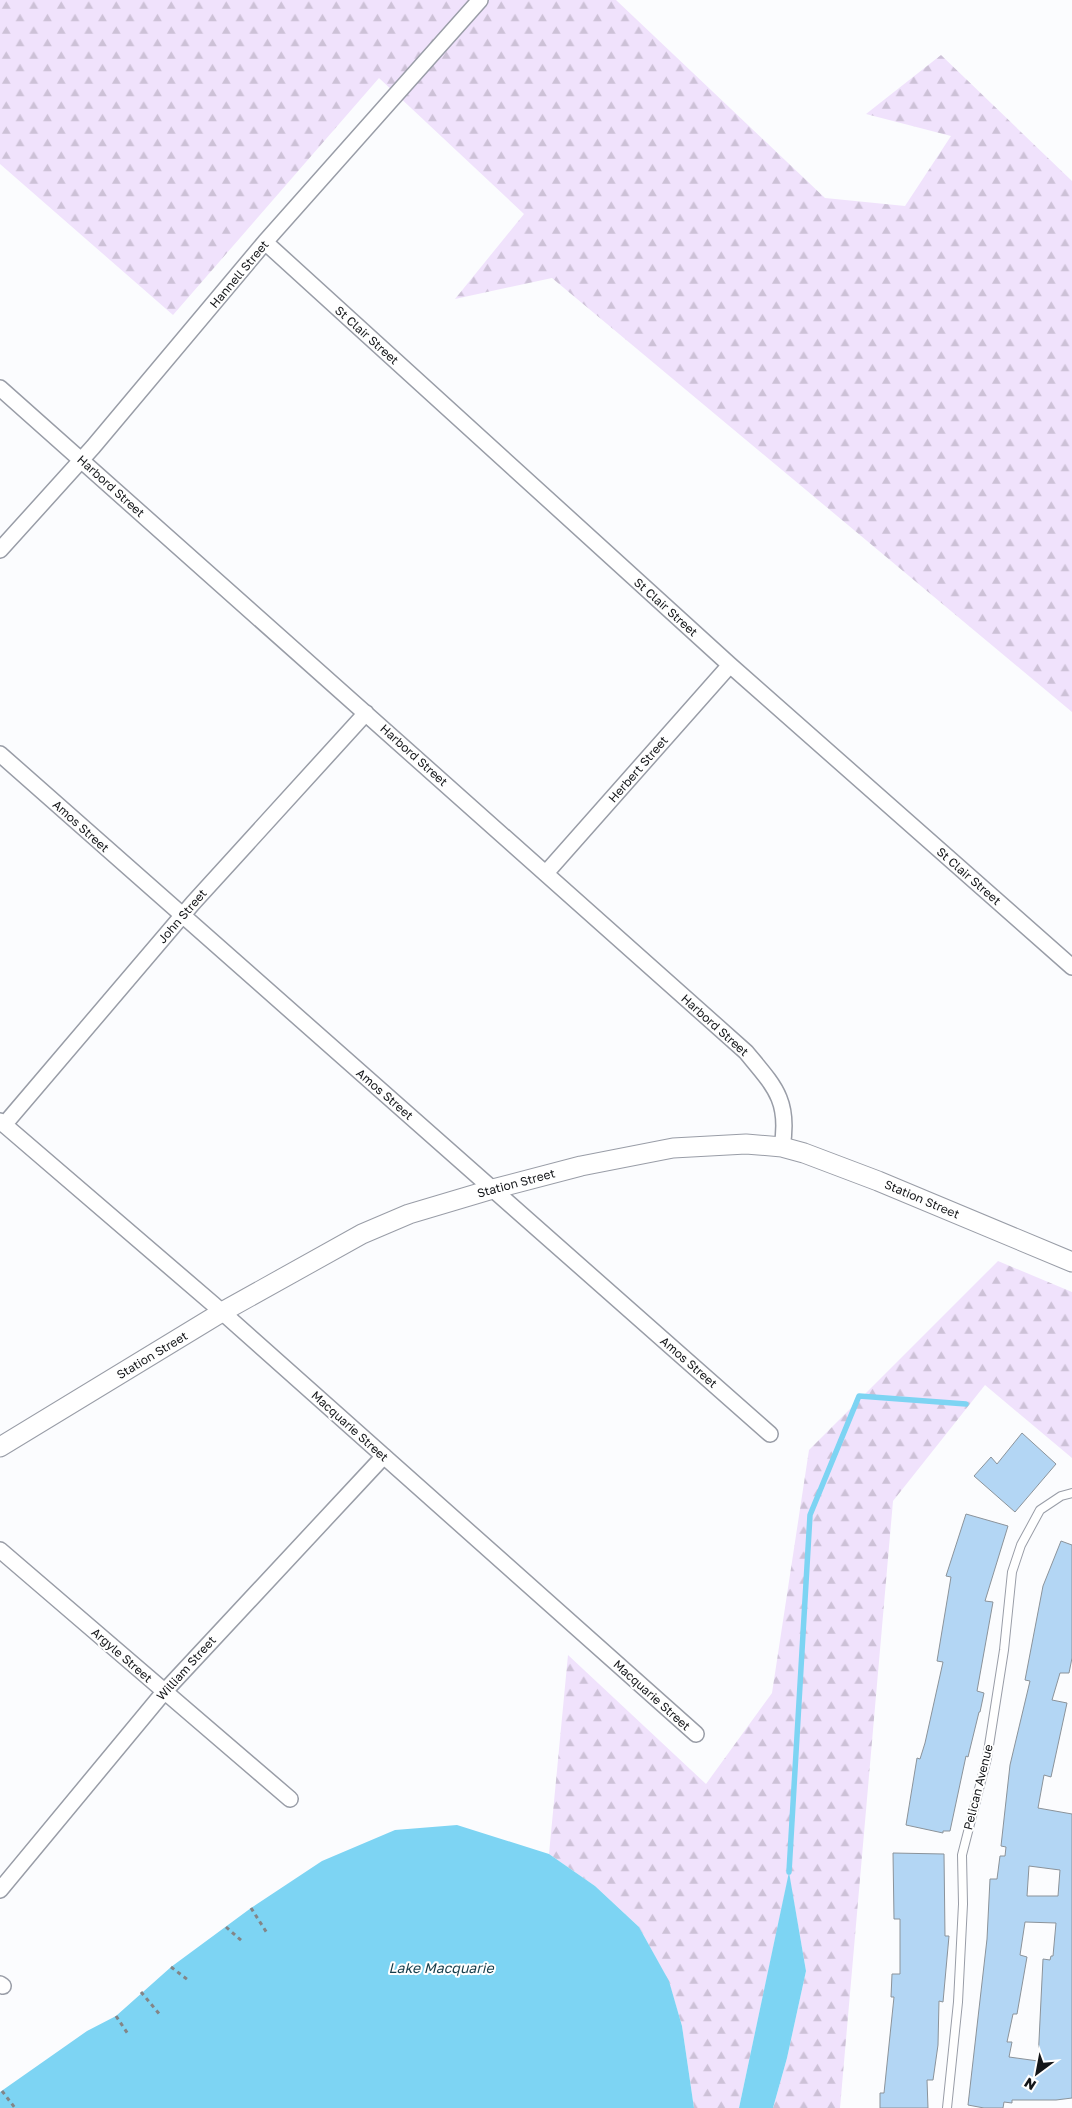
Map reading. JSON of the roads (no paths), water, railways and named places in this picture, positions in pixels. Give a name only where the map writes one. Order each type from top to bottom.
[{"type":"street","name":"Hannell Street","points":[[0,550],[82,460],[265,242],[480,0]]},
{"type":"street","name":"St Clair Street","points":[[265,242],[730,665],[1072,967]]},
{"type":"street","name":"Harbord Street","points":[[0,388],[746,1052],[771,1082],[780,1098],[785,1120],[782,1147]]},
{"type":"street","name":"Herbert Street","points":[[546,873],[730,665]]},
{"type":"street","name":"John Street","points":[[2,1123],[182,915],[366,712]]},
{"type":"street","name":"Amos Street","points":[[0,754],[770,1434]]},
{"type":"street","name":"Macquarie Street","points":[[2,1123],[222,1312],[696,1734]]},
{"type":"street","name":"Station Street","points":[[0,1447],[222,1312],[362,1234],[409,1214],[493,1189],[581,1166],[673,1148],[719,1144],[782,1147],[823,1159],[878,1180],[1072,1262]]},
{"type":"street","name":"William Street","points":[[0,1890],[164,1692],[384,1456]]},
{"type":"street","name":"Argyle Street","points":[[0,1550],[290,1798]]},
{"type":"lane","name":"Pelican Avenue","points":[[947,2108],[958,2002],[963,1904],[962,1855],[987,1758],[1004,1650],[1012,1572],[1021,1545],[1040,1510],[1056,1499],[1072,1493]]},
{"type":"water","name":"Lake Macquarie","points":[[457,1825],[549,1854],[595,1886],[639,1927],[669,1981],[682,2026],[694,2108],[0,2108],[0,2092],[87,2031],[116,2016],[171,1967],[251,1908],[322,1861],[395,1830]]},
{"type":"water","points":[[789,1872],[806,1971],[787,2058],[773,2108],[739,2108]]},
{"type":"waterway","points":[[789,1872],[810,1515],[859,1396],[966,1404]]}]
